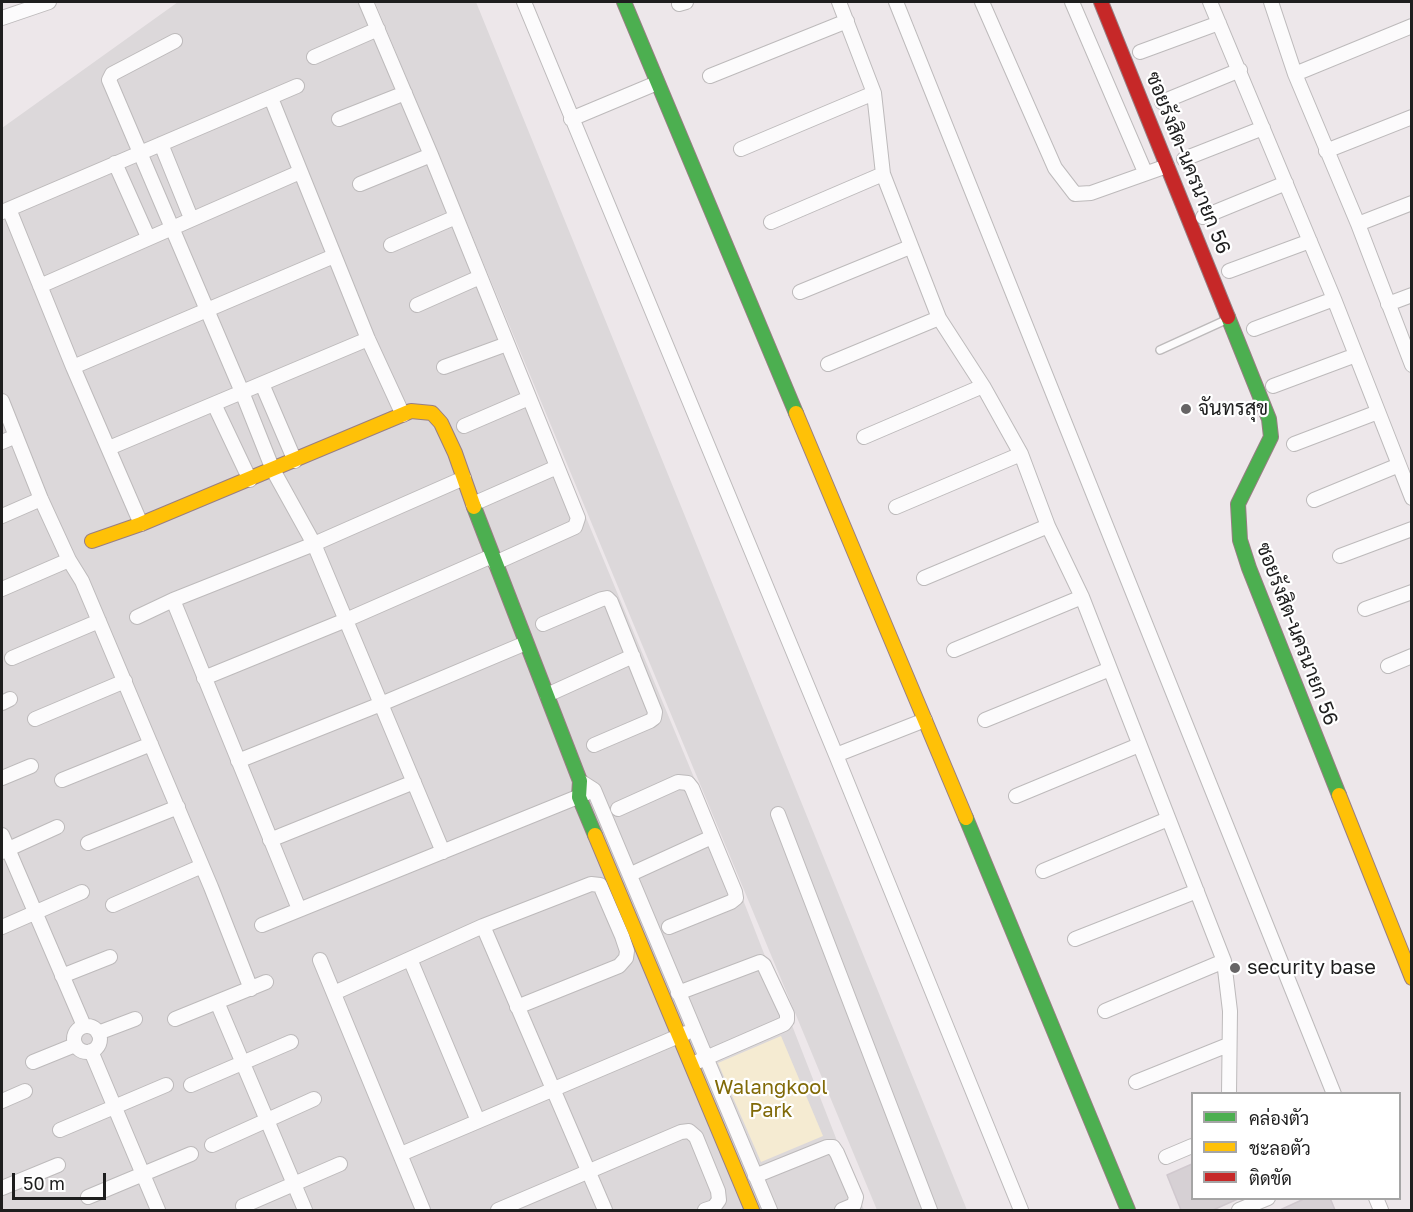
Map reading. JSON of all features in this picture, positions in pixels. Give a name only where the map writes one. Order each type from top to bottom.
[{"type":"street","points":[[2,18],[49,2]]},
{"type":"street","points":[[204,678],[575,527],[578,523],[578,518],[431,155],[366,2]]},
{"type":"street","points":[[524,2],[836,755],[1021,1210]]},
{"type":"street","points":[[624,2],[926,720],[1128,1210]]},
{"type":"street","points":[[838,2],[874,93],[883,174],[910,247],[939,318],[983,386],[1021,454],[1048,526],[1082,597],[1224,961],[1230,1011],[1228,1092]]},
{"type":"street","points":[[896,2],[1333,1092]]},
{"type":"street","points":[[982,2],[1055,168],[1075,194],[1091,193],[1167,166]]},
{"type":"street","points":[[1072,2],[1145,172]]},
{"type":"street","name":"ซอยรังสิต-นครนายก 56","points":[[1101,2],[1269,419],[1271,437],[1238,504],[1240,540],[1249,568],[1412,978]]},
{"type":"street","points":[[1210,2],[1334,298],[1412,498]]},
{"type":"street","points":[[1271,2],[1295,74],[1358,224],[1412,365]]},
{"type":"street","points":[[710,76],[847,21]]},
{"type":"street","points":[[1140,52],[1219,23]]},
{"type":"street","points":[[1295,74],[1412,26]]},
{"type":"street","points":[[314,57],[378,29]]},
{"type":"street","points":[[175,41],[110,77],[273,470],[314,544],[443,852]]},
{"type":"street","points":[[1162,102],[1240,70]]},
{"type":"street","points":[[571,119],[657,83]]},
{"type":"street","points":[[141,524],[40,286],[5,211],[297,86]]},
{"type":"street","points":[[339,119],[405,93]]},
{"type":"street","points":[[741,149],[874,93]]},
{"type":"street","points":[[271,98],[368,339],[403,415]]},
{"type":"street","points":[[1326,151],[1412,117]]},
{"type":"street","points":[[1184,159],[1263,128]]},
{"type":"street","points":[[161,144],[191,218]]},
{"type":"street","points":[[360,184],[431,155]]},
{"type":"street","points":[[115,163],[148,237]]},
{"type":"street","points":[[40,286],[300,172]]},
{"type":"street","points":[[771,222],[883,174]]},
{"type":"street","points":[[1203,217],[1286,183]]},
{"type":"street","points":[[1358,224],[1412,203]]},
{"type":"street","points":[[391,245],[456,218]]},
{"type":"street","points":[[1229,271],[1310,241]]},
{"type":"street","points":[[800,292],[910,247]]},
{"type":"street","points":[[73,367],[334,256]]},
{"type":"street","points":[[417,305],[480,277]]},
{"type":"street","points":[[1388,304],[1412,295]]},
{"type":"street","points":[[1254,329],[1334,298]]},
{"type":"street","points":[[828,364],[939,318]]},
{"type":"street","points":[[109,448],[368,339]]},
{"type":"street","points":[[444,367],[507,344]]},
{"type":"street","points":[[1273,386],[1356,355]]},
{"type":"street","points":[[261,384],[295,461]]},
{"type":"street","points":[[864,437],[983,386]]},
{"type":"street","points":[[464,426],[529,398]]},
{"type":"street","points":[[2,401],[41,499],[69,560],[82,580],[178,807],[251,989]]},
{"type":"street","points":[[214,404],[250,480]]},
{"type":"street","points":[[92,541],[250,480],[411,411],[432,413],[441,423],[455,453],[580,781],[579,797],[752,1210]]},
{"type":"street","points":[[1294,444],[1378,412]]},
{"type":"street","points":[[2,442],[16,436]]},
{"type":"street","points":[[896,507],[1021,454]]},
{"type":"street","points":[[1314,500],[1399,465]]},
{"type":"street","points":[[473,504],[556,467]]},
{"type":"street","points":[[137,617],[172,600],[314,544],[464,478]]},
{"type":"street","points":[[2,516],[41,499]]},
{"type":"street","points":[[924,579],[1048,526]]},
{"type":"street","points":[[1340,556],[1412,529]]},
{"type":"street","points":[[2,589],[69,560]]},
{"type":"street","points":[[1365,609],[1412,592]]},
{"type":"street","points":[[954,650],[1082,597]]},
{"type":"street","points":[[543,624],[607,598],[611,602],[655,712],[654,718],[594,745]]},
{"type":"street","points":[[172,600],[299,909]]},
{"type":"street","points":[[12,658],[99,621]]},
{"type":"street","points":[[238,760],[381,704],[526,643]]},
{"type":"street","points":[[547,695],[633,656]]},
{"type":"street","points":[[1388,666],[1412,656]]},
{"type":"street","points":[[985,720],[1110,669]]},
{"type":"street","points":[[35,719],[124,681]]},
{"type":"street","points":[[836,755],[926,720]]},
{"type":"street","points":[[62,780],[151,744]]},
{"type":"street","points":[[1016,796],[1139,745]]},
{"type":"street","points":[[2,778],[31,766]]},
{"type":"street","points":[[580,781],[594,790],[770,1210]]},
{"type":"street","points":[[618,809],[678,782],[684,781],[692,788],[736,898],[669,927]]},
{"type":"street","points":[[270,840],[414,782]]},
{"type":"street","points":[[262,925],[594,790]]},
{"type":"street","points":[[88,843],[178,807]]},
{"type":"street","points":[[778,814],[930,1210]]},
{"type":"street","points":[[1044,871],[1168,819]]},
{"type":"street","points":[[4,850],[57,827]]},
{"type":"street","points":[[2,835],[4,850],[84,1026]]},
{"type":"street","points":[[631,874],[712,837]]},
{"type":"street","points":[[113,905],[202,866]]},
{"type":"street","points":[[334,993],[483,926],[596,883],[600,885],[622,936],[627,951],[626,958],[619,966],[518,1007]]},
{"type":"street","points":[[1075,939],[1197,891]]},
{"type":"street","points":[[2,927],[82,892]]},
{"type":"street","points":[[483,926],[605,1210]]},
{"type":"street","points":[[62,976],[110,957]]},
{"type":"street","points":[[410,959],[478,1121]]},
{"type":"street","points":[[320,960],[423,1210]]},
{"type":"street","points":[[1105,1011],[1224,961]]},
{"type":"street","points":[[678,993],[760,962],[764,965],[787,1014],[784,1024],[691,1065]]},
{"type":"street","points":[[175,1019],[266,982]]},
{"type":"street","points":[[217,1002],[304,1210]]},
{"type":"street","points":[[98,1033],[135,1019]]},
{"type":"street","points":[[84,1026],[94,1028],[100,1040],[97,1047],[85,1052],[75,1045],[74,1038],[76,1031],[84,1026]]},
{"type":"street","points":[[401,1154],[694,1029]]},
{"type":"street","points":[[191,1085],[291,1042]]},
{"type":"street","points":[[33,1062],[75,1045]]},
{"type":"street","points":[[1136,1082],[1228,1045]]},
{"type":"street","points":[[91,1051],[158,1210]]},
{"type":"street","points":[[60,1130],[166,1085]]},
{"type":"street","points":[[2,1101],[25,1091]]},
{"type":"street","points":[[212,1145],[314,1099]]},
{"type":"street","points":[[498,1210],[590,1173],[681,1132],[689,1131],[696,1137],[718,1191],[719,1200],[714,1207],[705,1210]]},
{"type":"street","points":[[1166,1157],[1191,1146]]},
{"type":"street","points":[[755,1176],[827,1147],[833,1148],[856,1197],[854,1205],[842,1210]]},
{"type":"street","points":[[88,1197],[191,1154]]},
{"type":"street","points":[[243,1206],[340,1164]]},
{"type":"street","points":[[2,1188],[58,1165]]},
{"type":"street","points":[[1239,1210],[1261,1203]]},
{"type":"lane","points":[[1160,350],[1230,318]]},
{"type":"shaded area","points":[[178,2],[372,2],[717,833],[864,1210],[2,1210],[2,128]]},
{"type":"shaded area","points":[[375,2],[476,2],[967,1210],[877,1210]]},
{"type":"green space","name":"Walangkool Park","points":[[781,1036],[823,1136],[761,1162],[718,1063]]},
{"type":"building","points":[[1191,1164],[1191,1200],[1236,1200],[1213,1210],[1181,1210],[1167,1175]]},
{"type":"building","points":[[1302,1200],[1331,1200],[1335,1210],[1280,1210]]},
{"type":"traffic: fast","points":[[624,2],[796,413]]},
{"type":"traffic: fast","points":[[1228,317],[1269,419],[1271,437],[1238,504],[1240,540],[1339,795]]},
{"type":"traffic: fast","points":[[474,507],[580,781],[579,797],[595,835]]},
{"type":"traffic: fast","points":[[966,818],[1128,1210]]},
{"type":"traffic: slow","points":[[92,541],[141,524],[411,411],[432,413],[441,423],[455,453],[474,507]]},
{"type":"traffic: slow","points":[[796,413],[966,818]]},
{"type":"traffic: slow","points":[[1339,795],[1412,978]]},
{"type":"traffic: slow","points":[[595,835],[752,1210]]},
{"type":"traffic: jam","points":[[1101,2],[1228,317]]},
{"type":"place","name":"จันทรสุข","points":[[1186,409]]},
{"type":"place","name":"security base","points":[[1235,968]]}]
